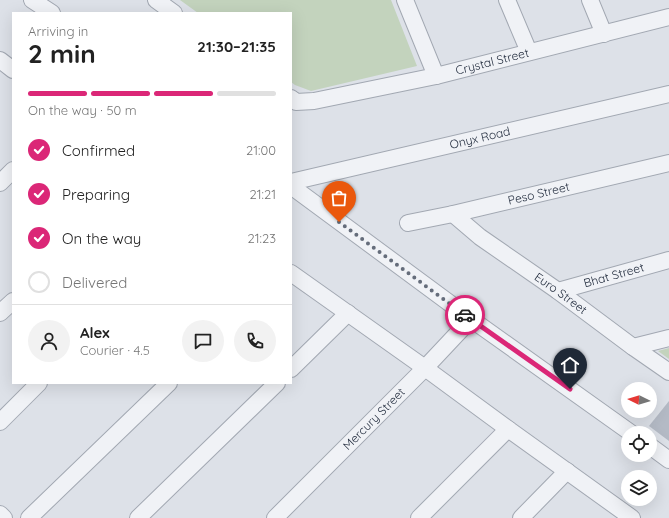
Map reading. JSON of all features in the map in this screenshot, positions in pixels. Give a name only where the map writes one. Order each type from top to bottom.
[{"type":"street","points":[[32,0],[50,12]]},
{"type":"street","points":[[156,0],[173,12]]},
{"type":"street","points":[[405,0],[436,76]]},
{"type":"street","points":[[507,0],[529,52]]},
{"type":"street","points":[[590,0],[604,34]]},
{"type":"street","name":"Crystal Street","points":[[292,99],[296,102],[314,101],[436,76],[669,18]]},
{"type":"street","name":"Onyx Road","points":[[292,182],[669,94]]},
{"type":"street","name":"Peso Street","points":[[408,223],[453,214],[669,163]]},
{"type":"street","points":[[0,183],[12,171]]},
{"type":"street","points":[[292,187],[471,319],[621,426]]},
{"type":"street","name":"Euro Street","points":[[453,214],[480,236],[669,372]]},
{"type":"street","name":"Bhat Street","points":[[558,291],[669,260]]},
{"type":"street","points":[[292,274],[426,368],[632,518]]},
{"type":"street","points":[[0,313],[12,302]]},
{"type":"street","points":[[292,368],[348,313]]},
{"type":"street","name":"Mercury Street","points":[[275,518],[426,368],[471,319]]},
{"type":"street","points":[[633,347],[669,338]]},
{"type":"street","points":[[0,422],[38,384]]},
{"type":"street","points":[[30,518],[168,384]]},
{"type":"street","points":[[138,518],[276,384]]},
{"type":"street","points":[[419,518],[508,429]]},
{"type":"street","points":[[657,451],[669,460]]},
{"type":"street","points":[[522,518],[567,471]]},
{"type":"street","points":[[0,514],[4,518]]},
{"type":"green space","points":[[180,0],[391,0],[417,66],[311,91],[292,83],[292,12],[197,12]]},
{"type":"green space","points":[[669,348],[669,359],[658,351]]},
{"type":"building","points":[[669,401],[669,441],[657,432],[657,426],[649,426],[657,418]]},
{"type":"way so far","points":[[339,222],[465,315]]},
{"type":"route","points":[[465,315],[570,389]]}]
